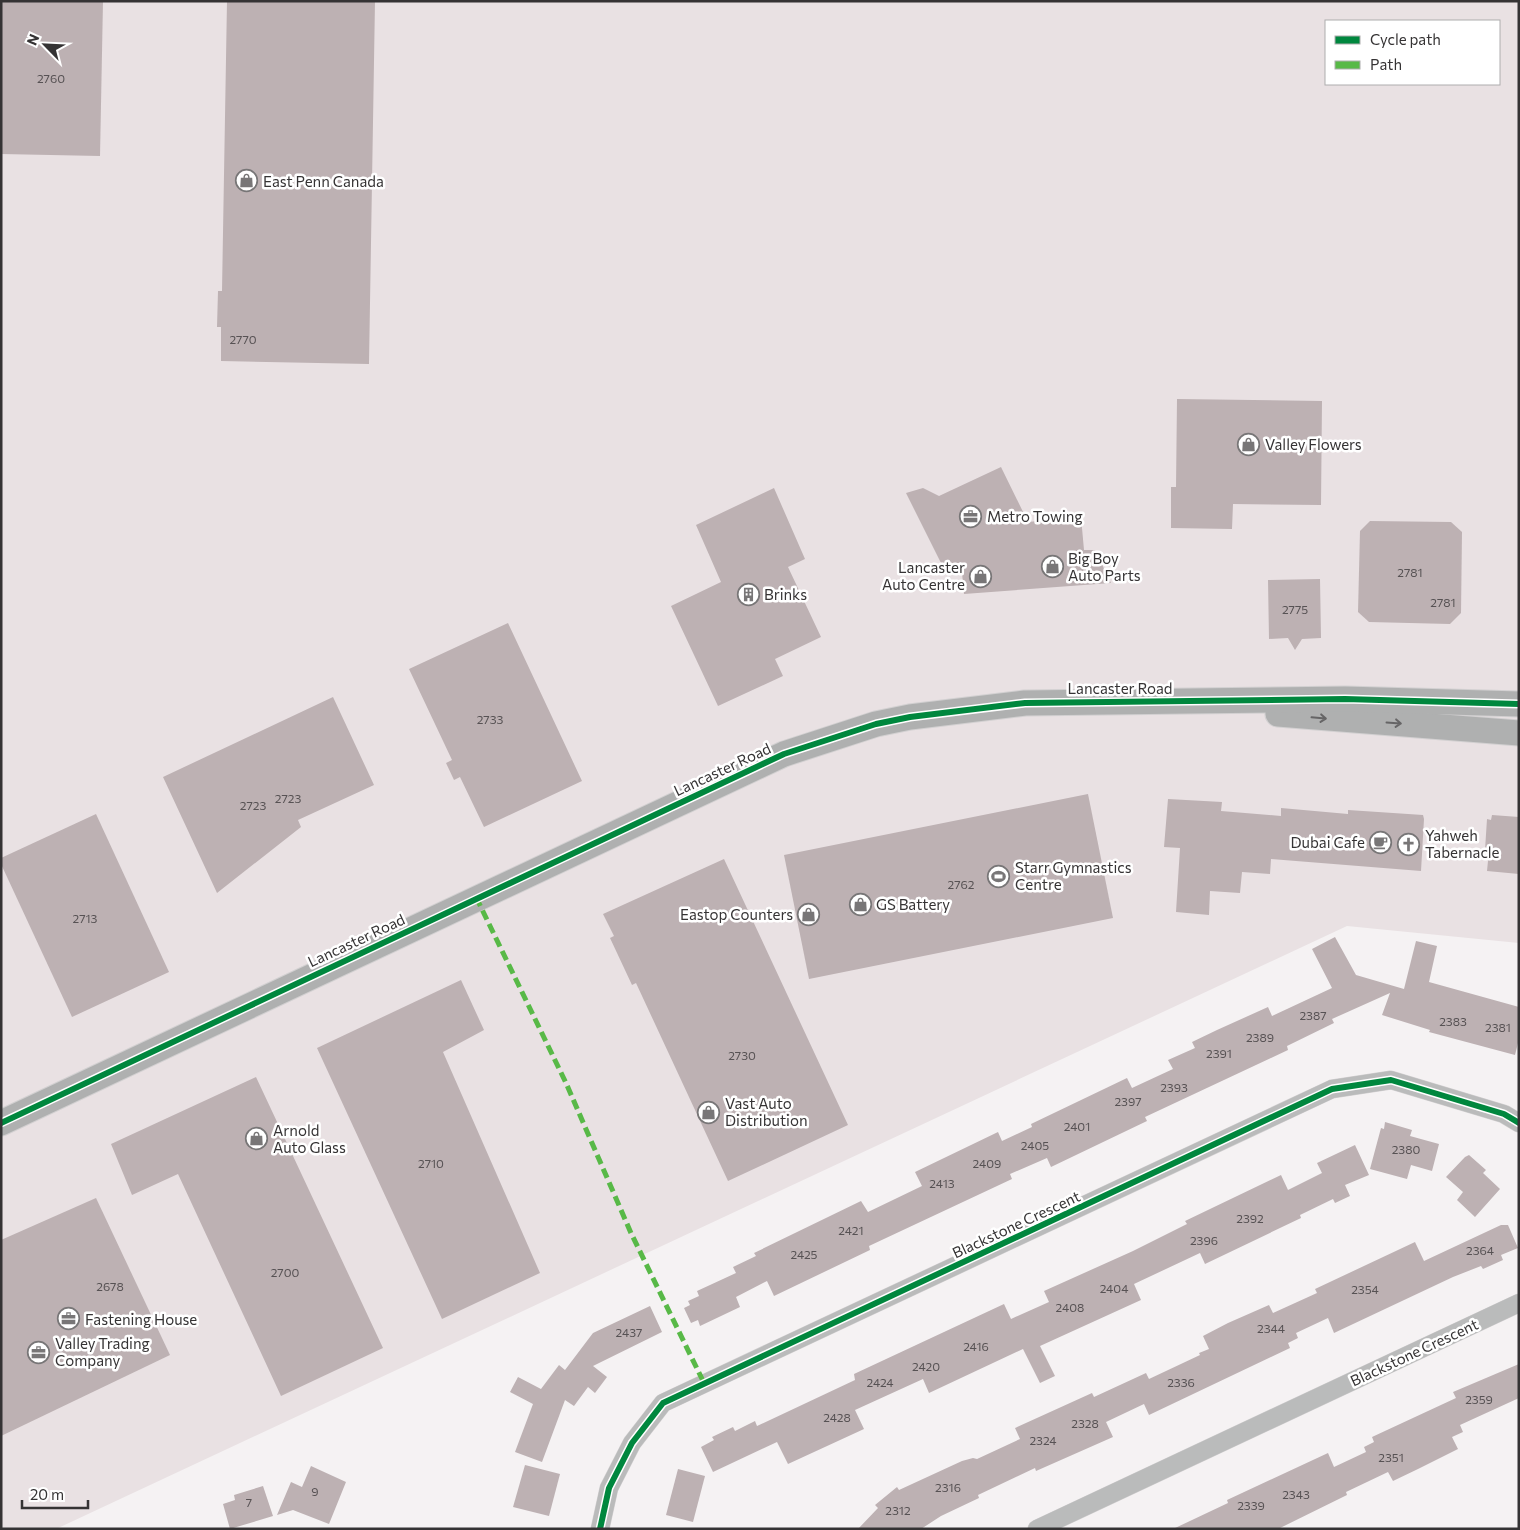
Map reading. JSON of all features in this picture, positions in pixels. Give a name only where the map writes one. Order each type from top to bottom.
[{"type":"street","name":"Lancaster Road","points":[[1,1123],[476,897],[784,754],[876,724],[945,711],[1026,702],[1131,701],[1345,709],[1519,704]]},
{"type":"street","name":"Lancaster Road","points":[[1345,709],[1519,733]]},
{"type":"street","name":"Blackstone Crescent","points":[[600,1529],[609,1488],[632,1443],[663,1403],[1332,1089],[1391,1080],[1504,1114],[1519,1123]]},
{"type":"street","name":"Blackstone Crescent","points":[[1037,1529],[1519,1303]]},
{"type":"shaded area","points":[[1,1],[1519,1],[1519,943],[1347,926],[56,1529],[1,1529]]},
{"type":"building","points":[[1,1],[103,1],[100,156],[1,154]]},
{"type":"building","points":[[227,1],[375,1],[369,364],[221,361],[221,327],[217,327],[218,291],[222,291]]},
{"type":"building","name":"Valley Flowers","points":[[1177,399],[1322,401],[1321,505],[1233,504],[1232,529],[1171,528],[1171,487],[1176,487]]},
{"type":"building","points":[[1001,467],[1028,522],[1081,517],[1084,550],[1095,550],[1111,583],[964,594],[961,562],[944,569],[906,493],[923,488],[939,496]]},
{"type":"building","name":"Brinks","points":[[774,488],[805,559],[788,567],[821,637],[775,659],[783,676],[718,706],[671,606],[721,582],[696,525]]},
{"type":"building","points":[[1370,521],[1451,522],[1462,532],[1461,613],[1450,624],[1369,622],[1358,612],[1360,531]]},
{"type":"building","points":[[1320,579],[1321,638],[1302,639],[1295,650],[1288,638],[1269,639],[1268,580]]},
{"type":"building","points":[[508,623],[582,781],[484,827],[460,777],[454,780],[446,763],[452,760],[409,669]]},
{"type":"building","points":[[333,697],[374,785],[298,820],[301,827],[217,893],[163,777]]},
{"type":"building","points":[[1088,794],[1113,918],[809,979],[784,855]]},
{"type":"building","points":[[1168,799],[1222,802],[1221,811],[1281,816],[1281,808],[1348,814],[1348,810],[1423,815],[1421,871],[1271,859],[1270,874],[1242,872],[1240,893],[1210,891],[1209,915],[1176,912],[1180,848],[1164,847]]},
{"type":"building","points":[[96,814],[169,972],[72,1017],[1,864],[1,858]]},
{"type":"building","points":[[1492,815],[1519,817],[1519,874],[1487,871],[1489,851],[1485,850],[1487,819],[1491,820]]},
{"type":"building","points":[[724,859],[848,1125],[728,1181],[636,983],[632,985],[610,938],[614,936],[603,914]]},
{"type":"building","points":[[1335,937],[1356,975],[1404,989],[1416,941],[1437,946],[1429,982],[1519,1007],[1519,1039],[1515,1055],[1429,1032],[1430,1030],[1382,1015],[1390,993],[1332,1019],[1334,1023],[1287,1046],[1288,1050],[1145,1117],[1147,1121],[1051,1167],[1047,1158],[1010,1174],[1012,1179],[869,1246],[870,1250],[774,1296],[767,1281],[736,1297],[740,1307],[700,1326],[698,1320],[691,1323],[684,1308],[690,1305],[688,1301],[699,1296],[697,1291],[736,1273],[733,1267],[756,1256],[754,1253],[861,1201],[868,1212],[922,1186],[915,1172],[998,1132],[1002,1141],[1032,1127],[1031,1124],[1127,1078],[1132,1088],[1173,1069],[1168,1060],[1195,1048],[1192,1042],[1268,1007],[1272,1016],[1332,988],[1312,949]]},
{"type":"building","points":[[461,980],[484,1030],[443,1052],[540,1273],[442,1319],[317,1048]]},
{"type":"building","points":[[256,1077],[383,1348],[281,1396],[178,1174],[132,1195],[111,1144]]},
{"type":"building","points":[[1385,1122],[1412,1130],[1410,1136],[1439,1144],[1432,1171],[1411,1165],[1407,1179],[1370,1169],[1381,1128],[1384,1129]]},
{"type":"building","points":[[1355,1145],[1369,1175],[1345,1185],[1350,1196],[1335,1203],[1333,1199],[1300,1215],[1301,1218],[1205,1264],[1200,1253],[1134,1284],[1141,1300],[1040,1346],[1055,1376],[1040,1383],[1023,1349],[929,1393],[923,1379],[855,1410],[864,1429],[788,1464],[777,1442],[713,1472],[701,1447],[714,1440],[712,1437],[733,1427],[735,1431],[755,1421],[757,1426],[855,1380],[854,1374],[1004,1304],[1011,1319],[1049,1302],[1044,1291],[1133,1251],[1187,1224],[1185,1221],[1281,1175],[1288,1190],[1322,1173],[1317,1163]]},
{"type":"building","points":[[1469,1155],[1486,1170],[1483,1173],[1500,1189],[1475,1217],[1457,1200],[1463,1192],[1446,1177]]},
{"type":"building","points":[[96,1198],[170,1355],[1,1436],[1,1240]]},
{"type":"building","points":[[1501,1225],[1508,1225],[1518,1248],[1501,1255],[1503,1260],[1483,1269],[1481,1266],[1453,1277],[1334,1333],[1328,1318],[1296,1333],[1298,1338],[1288,1343],[1290,1348],[1149,1415],[1144,1404],[1106,1422],[1113,1437],[1036,1471],[1035,1468],[978,1495],[979,1498],[941,1516],[921,1529],[858,1529],[878,1508],[875,1505],[897,1487],[899,1490],[962,1461],[973,1458],[977,1459],[1020,1439],[1015,1428],[1092,1393],[1094,1397],[1146,1373],[1149,1379],[1200,1355],[1199,1353],[1209,1349],[1203,1336],[1228,1323],[1269,1305],[1273,1313],[1317,1293],[1315,1289],[1415,1242],[1424,1261]]},
{"type":"building","points":[[650,1306],[662,1332],[593,1366],[607,1377],[595,1393],[588,1387],[574,1406],[565,1400],[542,1462],[515,1452],[533,1404],[510,1392],[518,1377],[541,1389],[559,1365],[565,1370],[593,1333]]},
{"type":"building","points":[[1519,1364],[1519,1398],[1460,1425],[1463,1432],[1452,1437],[1458,1449],[1393,1481],[1388,1472],[1346,1492],[1347,1495],[1278,1529],[1173,1529],[1228,1503],[1227,1500],[1328,1453],[1334,1467],[1366,1452],[1364,1447],[1374,1442],[1372,1437],[1456,1398],[1453,1392]]},
{"type":"building","points":[[525,1465],[560,1474],[549,1516],[513,1507]]},
{"type":"building","points":[[311,1466],[346,1482],[329,1524],[293,1510],[277,1515],[291,1482],[302,1487]]},
{"type":"building","points":[[678,1469],[705,1476],[693,1522],[666,1515]]},
{"type":"building","points":[[263,1486],[273,1516],[230,1529],[223,1504],[235,1500],[234,1495]]},
{"type":"marked path","points":[[476,897],[566,1083],[631,1233],[704,1383]]},
{"type":"cycle path","points":[[1,1123],[784,754],[876,724],[910,717],[1025,703],[1345,699],[1519,704]]},
{"type":"cycle path","points":[[600,1529],[609,1488],[632,1443],[663,1403],[1332,1089],[1391,1080],[1504,1114],[1519,1123]]},
{"type":"place","name":"East Penn Canada","points":[[247,181]]},
{"type":"place","name":"Valley Flowers","points":[[1249,444]]},
{"type":"place","name":"Metro Towing","points":[[971,516]]},
{"type":"place","name":"Big Boy Auto Parts","points":[[1052,567]]},
{"type":"place","name":"Lancaster Auto Centre","points":[[981,576]]},
{"type":"place","name":"Brinks","points":[[748,594]]},
{"type":"place","name":"Dubai Cafe","points":[[1381,842]]},
{"type":"place","name":"Yahweh Tabernacle","points":[[1409,844]]},
{"type":"place","name":"Starr Gymnastics Centre","points":[[999,876]]},
{"type":"place","name":"GS Battery","points":[[860,904]]},
{"type":"place","name":"Eastop Counters","points":[[809,914]]},
{"type":"place","name":"Vast Auto Distribution","points":[[709,1112]]},
{"type":"place","name":"Arnold Auto Glass","points":[[257,1139]]},
{"type":"place","name":"Fastening House","points":[[69,1319]]},
{"type":"place","name":"Valley Trading Company","points":[[39,1352]]}]
